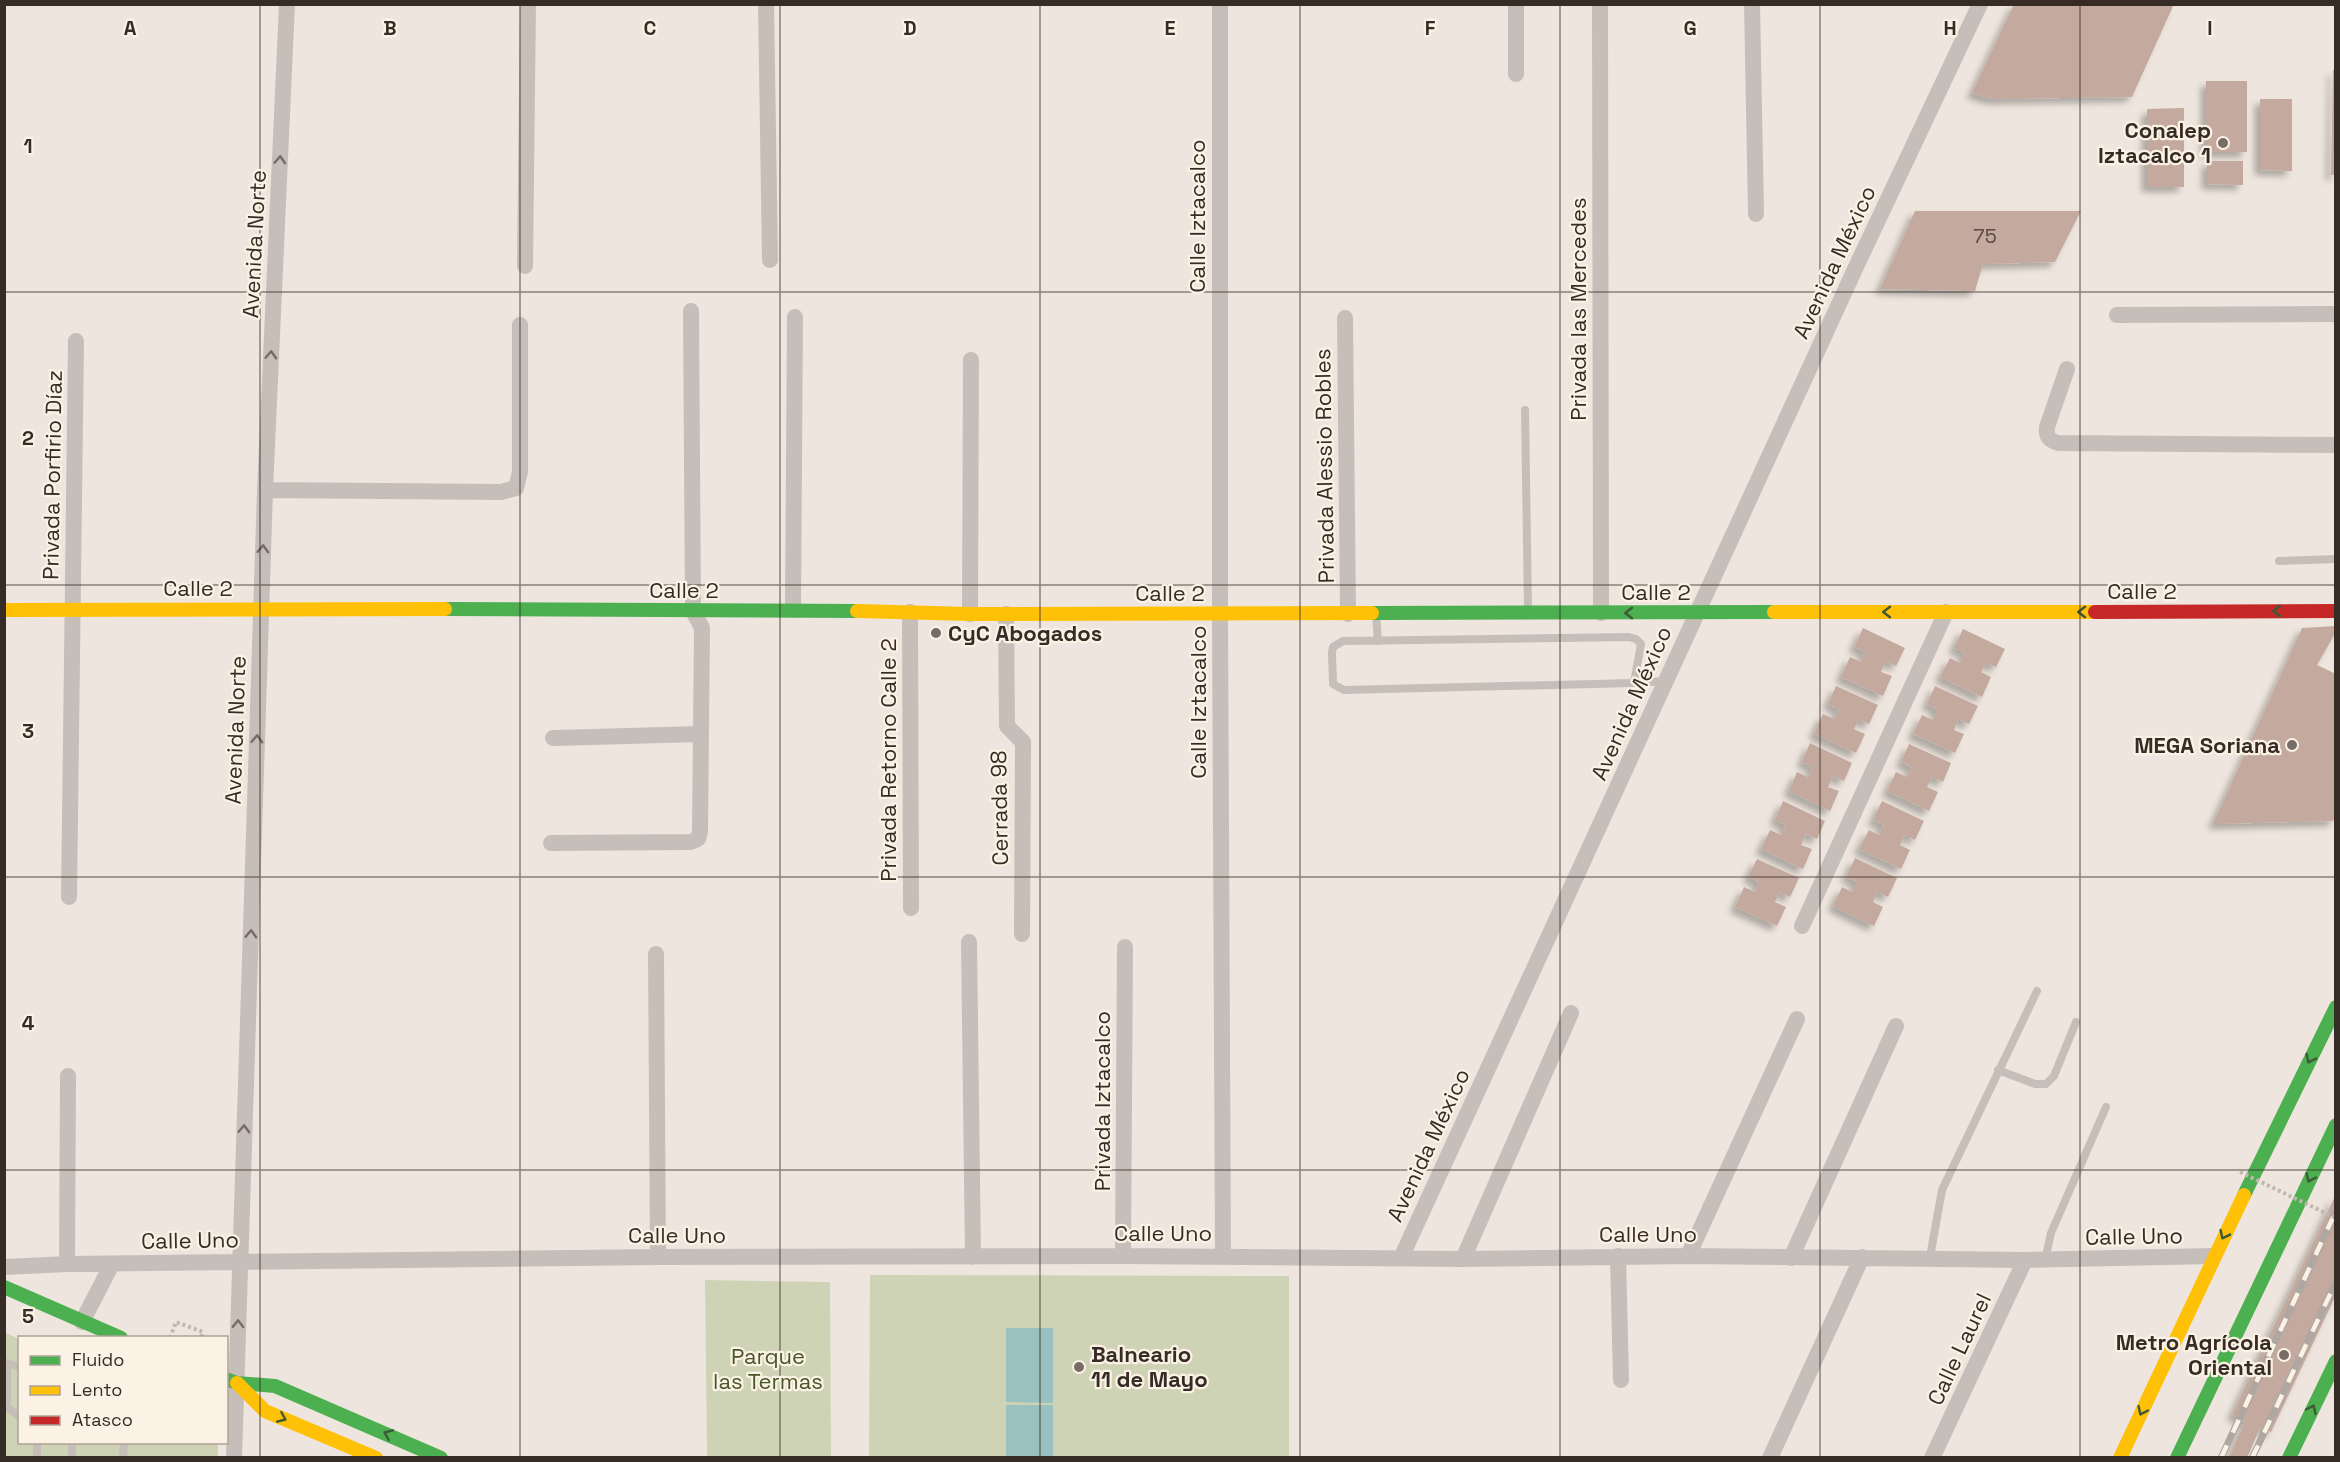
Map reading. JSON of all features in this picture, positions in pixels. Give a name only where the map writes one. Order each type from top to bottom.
[{"type":"main road","name":"Calle 2","points":[[4,610],[262,608],[793,610],[970,614],[2336,611]]},
{"type":"main road","points":[[2120,1458],[2214,1256],[2336,1007]]},
{"type":"main road","points":[[2177,1458],[2336,1125]]},
{"type":"main road","points":[[4,1287],[81,1326],[114,1336]]},
{"type":"main road","points":[[2289,1458],[2336,1361]]},
{"type":"main road","points":[[232,1381],[265,1411],[376,1458]]},
{"type":"main road","points":[[232,1381],[276,1386],[441,1458]]},
{"type":"street","name":"Avenida Norte","points":[[234,1458],[231,1431],[232,1381],[240,1262],[265,490],[287,4]]},
{"type":"street","points":[[525,267],[528,4]]},
{"type":"street","points":[[766,4],[770,261]]},
{"type":"street","name":"Calle Iztacalco","points":[[1220,4],[1223,1256]]},
{"type":"street","points":[[1516,4],[1516,74]]},
{"type":"street","name":"Privada las Mercedes","points":[[1600,4],[1601,613]]},
{"type":"street","points":[[1752,4],[1756,214]]},
{"type":"street","name":"Avenida México","points":[[1401,1258],[1860,259],[1980,4]]},
{"type":"street","points":[[551,843],[692,842],[698,839],[701,824],[702,628],[693,611],[691,311]]},
{"type":"street","points":[[2117,315],[2336,314]]},
{"type":"street","points":[[793,610],[795,317]]},
{"type":"street","name":"Privada Alessio Robles","points":[[1345,318],[1348,614]]},
{"type":"street","points":[[265,490],[501,492],[516,488],[520,472],[520,325]]},
{"type":"street","name":"Privada Porfirio Díaz","points":[[69,897],[76,341]]},
{"type":"street","points":[[970,614],[971,360]]},
{"type":"street","points":[[2067,369],[2047,427],[2047,435],[2051,441],[2058,443],[2336,445]]},
{"type":"street","name":"Privada Retorno Calle 2","points":[[910,612],[910,908]]},
{"type":"street","points":[[1802,926],[1946,612]]},
{"type":"street","name":"Cerrada 98","points":[[1006,614],[1007,726],[1023,742],[1022,934]]},
{"type":"street","points":[[553,738],[701,734]]},
{"type":"street","points":[[969,942],[973,1257]]},
{"type":"street","name":"Privada Iztacalco","points":[[1124,1256],[1125,947]]},
{"type":"street","points":[[656,954],[658,1257]]},
{"type":"street","points":[[1463,1258],[1571,1013]]},
{"type":"street","points":[[1688,1256],[1797,1019]]},
{"type":"street","points":[[1791,1258],[1896,1026]]},
{"type":"street","points":[[67,1264],[68,1076]]},
{"type":"street","points":[[1618,1256],[1621,1380]]},
{"type":"street","name":"Calle Uno","points":[[4,1268],[67,1264],[658,1257],[1688,1256],[2044,1260],[2214,1256]]},
{"type":"street","points":[[1770,1458],[1862,1257]]},
{"type":"street","name":"Calle Laurel","points":[[1932,1458],[2025,1260]]},
{"type":"street","name":"Calle Uno","points":[[81,1326],[112,1264]]},
{"type":"lane","points":[[1525,410],[1528,613]]},
{"type":"lane","points":[[2280,561],[2336,559]]},
{"type":"lane","points":[[1376,614],[1378,641]]},
{"type":"lane","points":[[1634,683],[1641,644],[1629,637],[1343,641],[1333,647],[1332,678],[1338,688],[1634,683],[1667,681]]},
{"type":"lane","points":[[1930,1257],[1942,1190],[2037,991]]},
{"type":"lane","points":[[1998,1070],[2035,1084],[2046,1084],[2054,1076],[2076,1022]]},
{"type":"lane","points":[[2044,1260],[2051,1233],[2106,1107]]},
{"type":"lane","points":[[18,1366],[7,1363],[7,1407],[18,1415]]},
{"type":"path","points":[[2240,1172],[2336,1218]]},
{"type":"path","points":[[171,1336],[176,1322],[203,1332],[202,1336]]},
{"type":"green space","name":"Balneario 11 de Mayo","points":[[870,1275],[1289,1276],[1289,1457],[869,1458]]},
{"type":"green space","name":"Parque las Termas","points":[[705,1280],[830,1282],[831,1457],[707,1456]]},
{"type":"green space","points":[[4,1332],[18,1339],[18,1444],[218,1444],[218,1457],[5,1457]]},
{"type":"water","points":[[1006,1328],[1053,1328],[1053,1403],[1006,1402]]},
{"type":"water","points":[[1006,1405],[1053,1405],[1053,1457],[1006,1457]]},
{"type":"building","points":[[2014,4],[2174,4],[2132,97],[1992,99],[1972,93]]},
{"type":"building","points":[[2333,70],[2336,70],[2336,175],[2331,175]]},
{"type":"building","points":[[2206,81],[2247,81],[2247,152],[2206,152]]},
{"type":"building","points":[[2260,99],[2292,99],[2292,171],[2260,170]]},
{"type":"building","points":[[2184,108],[2184,187],[2147,187],[2147,109]]},
{"type":"building","points":[[2207,161],[2243,161],[2243,185],[2207,184]]},
{"type":"building","points":[[1915,211],[2081,211],[2055,262],[1983,264],[1975,291],[1880,289]]},
{"type":"building","name":"MEGA Soriana","points":[[2336,626],[2336,632],[2317,665],[2336,674],[2336,817],[2333,821],[2213,824],[2302,628]]},
{"type":"building","points":[[1863,628],[1905,648],[1896,666],[1886,661],[1881,672],[1892,676],[1883,696],[1841,677],[1850,657],[1861,662],[1865,652],[1854,647]]},
{"type":"building","points":[[1963,629],[2005,649],[1996,667],[1986,663],[1981,672],[1991,677],[1982,697],[1940,677],[1950,658],[1960,663],[1965,653],[1954,648]]},
{"type":"building","points":[[1836,686],[1878,705],[1869,724],[1859,719],[1854,729],[1865,734],[1856,753],[1814,734],[1823,714],[1834,719],[1839,709],[1828,704]]},
{"type":"building","points":[[1935,686],[1978,706],[1969,724],[1958,719],[1954,730],[1964,734],[1955,753],[1913,734],[1922,715],[1933,720],[1938,710],[1927,704]]},
{"type":"building","points":[[1810,743],[1852,763],[1844,781],[1833,776],[1828,787],[1839,791],[1830,811],[1789,791],[1797,772],[1808,777],[1813,767],[1802,762]]},
{"type":"building","points":[[1909,744],[1951,763],[1943,782],[1932,777],[1927,787],[1938,792],[1929,811],[1887,791],[1896,772],[1907,777],[1912,767],[1901,762]]},
{"type":"building","points":[[1783,801],[1825,821],[1817,839],[1806,834],[1801,845],[1812,849],[1803,869],[1761,849],[1770,830],[1781,835],[1786,825],[1775,820]]},
{"type":"building","points":[[1882,801],[1924,821],[1915,840],[1905,835],[1900,845],[1910,850],[1901,869],[1859,849],[1869,830],[1879,835],[1884,825],[1873,820]]},
{"type":"building","points":[[1855,858],[1897,878],[1888,897],[1877,892],[1873,902],[1883,907],[1874,926],[1833,906],[1842,887],[1852,892],[1857,882],[1846,877]]},
{"type":"building","points":[[1757,859],[1799,878],[1790,897],[1779,892],[1775,902],[1786,907],[1777,926],[1735,907],[1744,887],[1755,892],[1759,882],[1748,877]]},
{"type":"building","name":"Metro Agrícola Oriental","points":[[2336,1194],[2336,1295],[2271,1432],[2260,1428],[2247,1458],[2229,1458],[2245,1421],[2232,1415]]},
{"type":"railway","points":[[2221,1458],[2336,1211]]},
{"type":"railway","points":[[2252,1458],[2336,1282]]},
{"type":"traffic: fast","points":[[445,609],[857,611]]},
{"type":"traffic: fast","points":[[1372,613],[1774,612]]},
{"type":"traffic: fast","points":[[2244,1195],[2336,1007]]},
{"type":"traffic: fast","points":[[2177,1458],[2336,1125]]},
{"type":"traffic: fast","points":[[4,1287],[116,1336]]},
{"type":"traffic: fast","points":[[2289,1458],[2336,1361]]},
{"type":"traffic: fast","points":[[228,1380],[237,1383],[275,1386],[441,1458]]},
{"type":"traffic: slow","points":[[4,610],[445,609]]},
{"type":"traffic: slow","points":[[857,611],[970,614],[1372,613]]},
{"type":"traffic: slow","points":[[1774,612],[2095,612]]},
{"type":"traffic: slow","points":[[2120,1458],[2244,1195]]},
{"type":"traffic: slow","points":[[237,1383],[265,1411],[376,1458]]},
{"type":"traffic: jam","points":[[2095,612],[2336,611]]},
{"type":"place","name":"Conalep Iztacalco 1","points":[[2223,143]]},
{"type":"place","name":"CyC Abogados","points":[[936,633]]},
{"type":"place","name":"MEGA Soriana","points":[[2292,745]]},
{"type":"place","name":"Metro Agrícola Oriental","points":[[2284,1355]]},
{"type":"place","name":"Balneario 11 de Mayo","points":[[1079,1367]]}]
